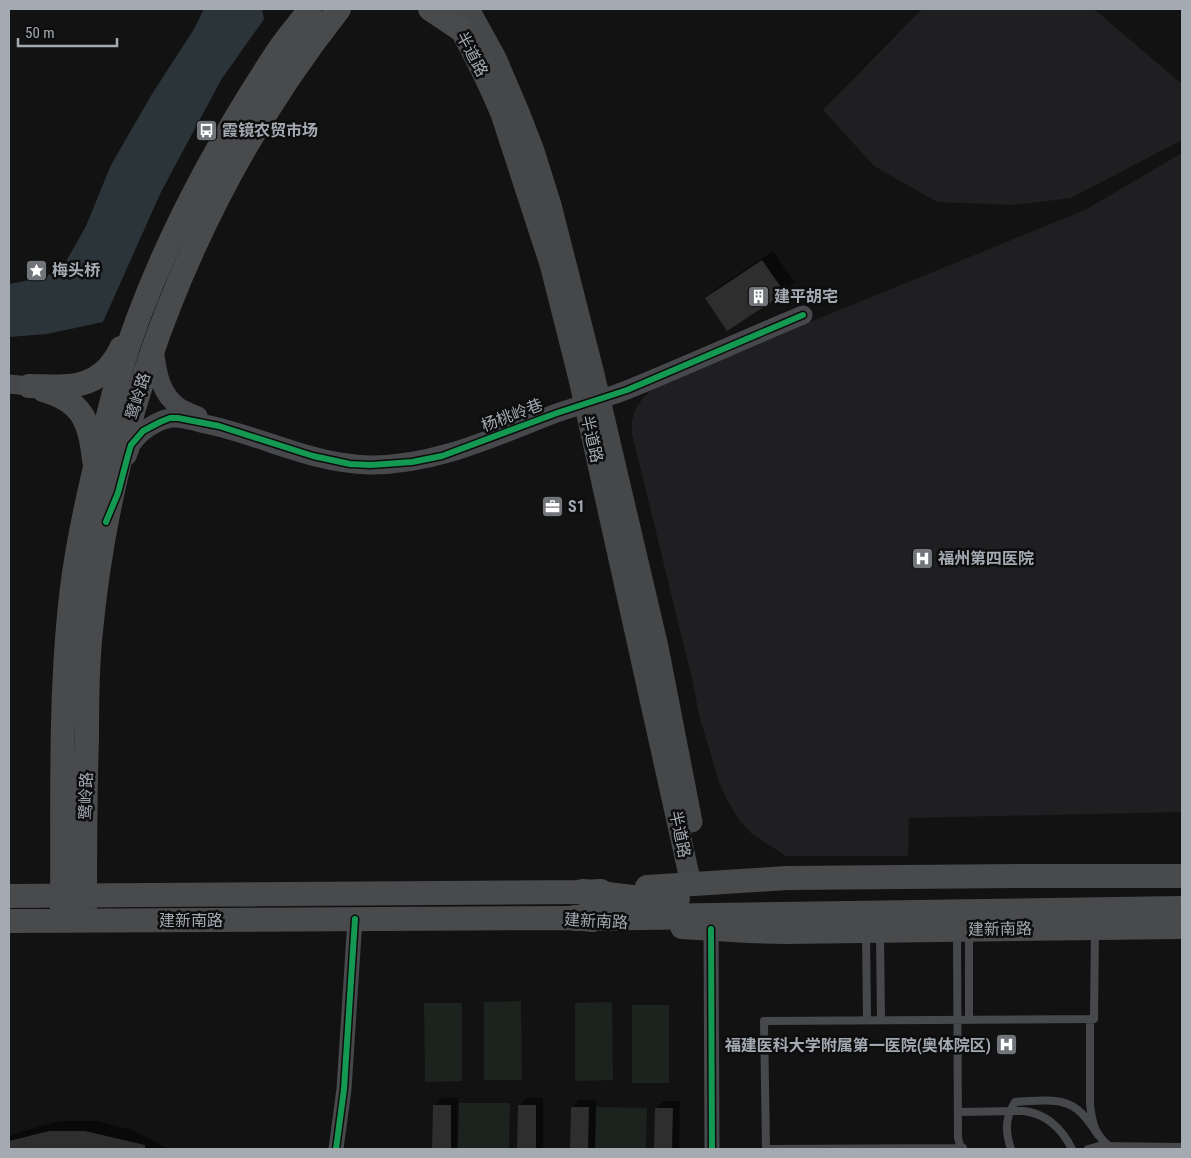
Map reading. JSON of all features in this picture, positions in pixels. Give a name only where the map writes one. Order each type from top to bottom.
[{"type":"highway","points":[[582,892],[632,898],[663,898],[1182,892]]},
{"type":"highway","points":[[575,918],[1182,909]]},
{"type":"main road","name":"鹭岭路","points":[[74,920],[74,895],[63,760],[68,638],[72,590],[94,468],[119,376],[142,309],[173,237],[225,137],[280,49],[310,9]]},
{"type":"main road","name":"鹭岭路","points":[[74,895],[85,812],[90,643],[93,611],[106,522],[134,404],[153,346],[200,233],[250,138],[310,46],[339,9]]},
{"type":"main road","points":[[310,46],[356,9]]},
{"type":"main road","points":[[430,9],[468,15]]},
{"type":"main road","name":"半道路","points":[[448,9],[468,15],[476,58],[498,107],[528,192],[552,272],[580,379],[592,402],[658,647],[698,884]]},
{"type":"main road","points":[[19,385],[75,386],[96,378],[116,359],[133,317],[142,309]]},
{"type":"main road","points":[[19,385],[56,394],[71,402],[79,410],[88,428],[94,468]]},
{"type":"main road","name":"建新南路","points":[[9,896],[582,892],[787,878],[1182,876]]},
{"type":"main road","name":"建新南路","points":[[9,921],[575,918],[711,929],[785,932],[1182,927]]},
{"type":"street","name":"杨桃岭巷","points":[[219,426],[332,461],[350,464],[412,462],[442,456],[557,413],[628,390],[803,315]]},
{"type":"street","points":[[153,346],[159,377],[166,395],[179,407],[219,426]]},
{"type":"street","points":[[106,522],[118,493],[131,445],[143,432],[170,418],[219,426]]},
{"type":"street","points":[[336,1149],[344,1089],[355,919]]},
{"type":"street","points":[[711,929],[712,1149]]},
{"type":"lane","points":[[963,1149],[766,1149],[764,1020],[1094,1019],[1095,928]]},
{"type":"lane","points":[[867,1019],[873,930]]},
{"type":"lane","points":[[873,930],[881,1019]]},
{"type":"lane","points":[[963,930],[958,1019],[958,1138],[963,1149]]},
{"type":"lane","points":[[963,930],[970,1019]]},
{"type":"lane","points":[[1090,1019],[1090,1104],[1093,1125],[1098,1135]]},
{"type":"lane","points":[[1011,1149],[1006,1128],[1010,1111],[1015,1102],[1059,1101],[1069,1103],[1083,1114],[1101,1140],[1109,1146]]},
{"type":"lane","points":[[958,1112],[1033,1112],[1046,1118],[1058,1128],[1072,1149]]},
{"type":"lane","points":[[1088,1149],[1098,1146],[1182,1147]]},
{"type":"shaded area","points":[[204,9],[262,9],[264,19],[221,80],[161,192],[103,322],[47,334],[9,337],[9,284],[45,277],[64,265],[86,226],[111,165],[152,94],[194,29]]},
{"type":"shaded area","points":[[922,9],[1094,9],[1182,84],[1182,140],[1071,198],[1014,205],[937,202],[874,166],[823,110]]},
{"type":"shaded area","name":"福州第四医院","points":[[1182,153],[1182,812],[909,818],[908,856],[786,856],[752,834],[739,820],[719,782],[699,715],[693,683],[632,434],[632,420],[636,408],[643,398],[658,384],[1085,210]]},
{"type":"shaded area","points":[[521,1001],[522,1080],[484,1080],[484,1002]]},
{"type":"shaded area","points":[[612,1002],[613,1080],[575,1081],[575,1003]]},
{"type":"shaded area","points":[[424,1003],[462,1003],[462,1081],[425,1082]]},
{"type":"shaded area","points":[[632,1005],[669,1005],[669,1083],[632,1083]]},
{"type":"shaded area","points":[[459,1103],[510,1103],[509,1149],[458,1149]]},
{"type":"shaded area","points":[[596,1107],[647,1108],[646,1149],[595,1149]]},
{"type":"building","name":"建平胡宅","points":[[762,260],[785,293],[727,331],[705,298]]},
{"type":"building","points":[[433,1105],[451,1105],[451,1149],[432,1149]]},
{"type":"building","points":[[518,1105],[536,1105],[536,1149],[517,1149]]},
{"type":"building","points":[[571,1107],[589,1107],[588,1149],[570,1149]]},
{"type":"building","points":[[655,1108],[673,1108],[672,1149],[654,1149]]},
{"type":"building","points":[[49,1131],[85,1131],[145,1145],[145,1149],[9,1149],[9,1141]]},
{"type":"cycle path","points":[[106,522],[118,493],[131,445],[143,431],[170,418],[219,426],[313,456],[350,464],[371,465],[412,462],[442,456],[557,413],[627,390],[803,315]]},
{"type":"cycle path","points":[[336,1149],[344,1089],[355,919]]},
{"type":"cycle path","points":[[711,929],[712,1149]]},
{"type":"place","name":"霞镜农贸市场","points":[[206,130]]},
{"type":"place","name":"梅头桥","points":[[36,270]]},
{"type":"place","name":"建平胡宅","points":[[758,296]]},
{"type":"place","name":"S1","points":[[552,506]]},
{"type":"place","name":"福州第四医院","points":[[922,558]]},
{"type":"place","name":"福建医科大学附属第一医院(奥体院区)","points":[[1007,1045]]}]
